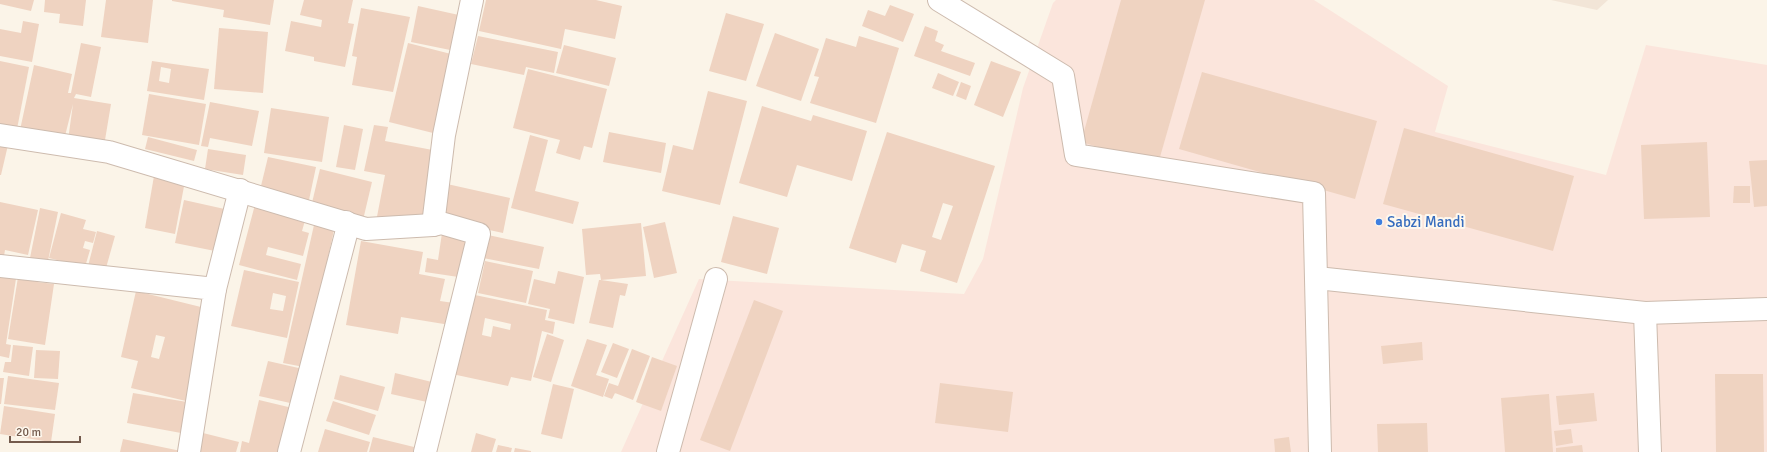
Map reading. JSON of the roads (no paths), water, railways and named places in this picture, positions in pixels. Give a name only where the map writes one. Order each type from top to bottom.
[{"type":"street","points":[[433,225],[444,135],[472,0]]},
{"type":"street","points":[[939,0],[1063,76],[1076,155],[1314,193],[1320,452]]},
{"type":"street","points":[[0,134],[109,152],[366,229],[433,225],[441,223],[479,234],[425,452]]},
{"type":"street","points":[[189,452],[215,288],[240,190]]},
{"type":"street","points":[[289,452],[347,230],[346,222]]},
{"type":"street","points":[[0,266],[215,288]]},
{"type":"street","points":[[1317,278],[1645,313],[1767,309]]},
{"type":"street","points":[[668,452],[716,279]]},
{"type":"street","points":[[1645,313],[1650,452]]},
{"type":"place","name":"Sabzi Mandi","points":[[1379,222]]}]
